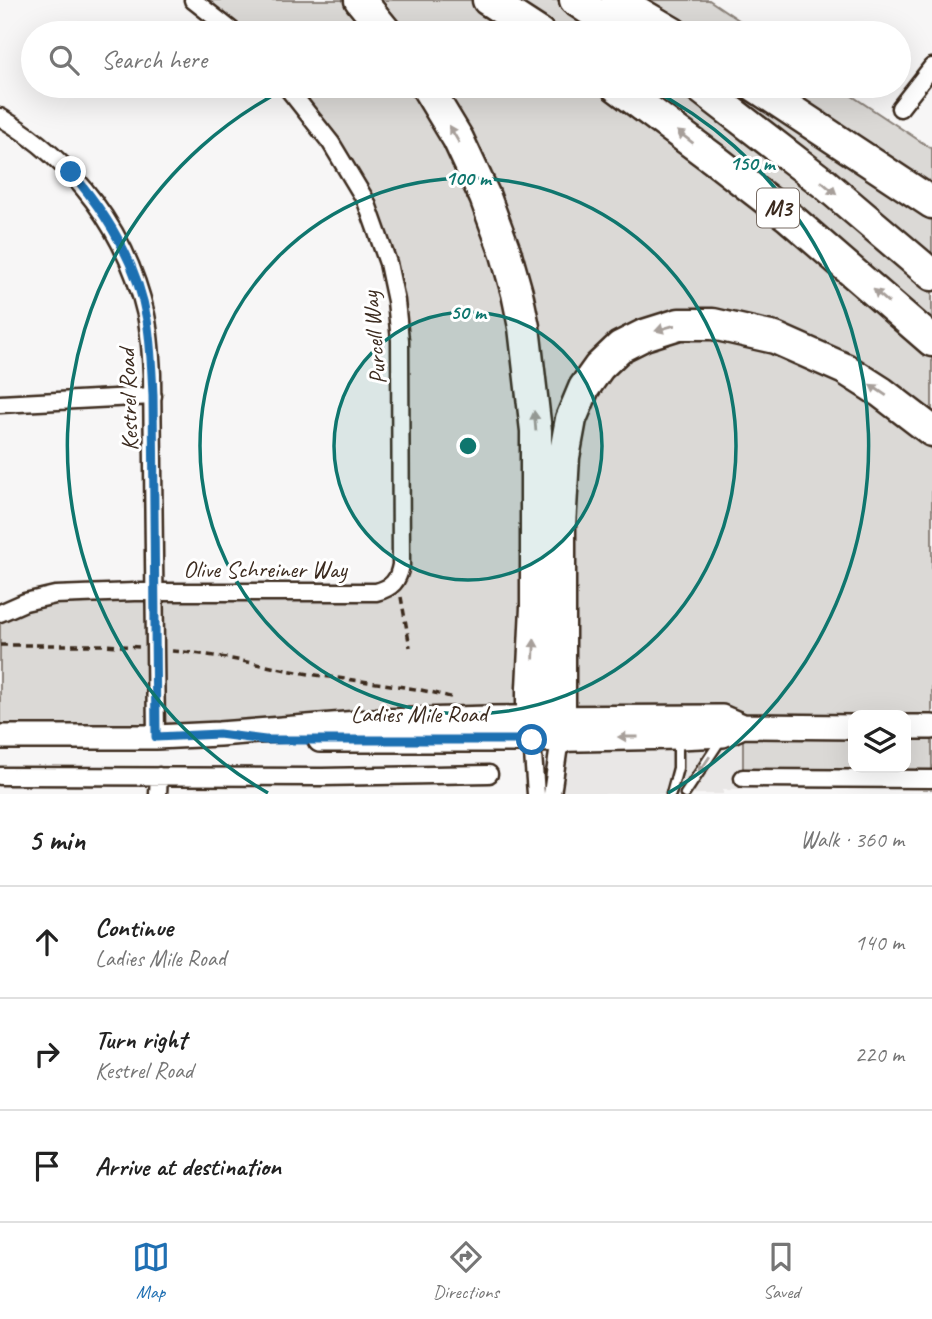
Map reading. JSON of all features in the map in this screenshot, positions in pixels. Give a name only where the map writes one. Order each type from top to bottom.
[{"type":"highway","points":[[360,0],[377,21]]},
{"type":"highway","points":[[488,0],[520,21]]},
{"type":"highway","points":[[575,0],[607,21]]},
{"type":"highway","points":[[617,0],[653,21]]},
{"type":"highway","points":[[433,98],[458,139],[485,197],[510,267],[524,327],[536,431],[536,607],[546,728]]},
{"type":"highway","name":"M3","points":[[631,98],[789,217],[932,341]]},
{"type":"highway","name":"M3","points":[[714,98],[825,184],[932,275]]},
{"type":"highway","points":[[773,98],[932,203]]},
{"type":"highway","points":[[546,728],[564,457],[571,419],[584,388],[599,367],[621,347],[644,335],[679,324],[713,324],[744,329],[775,338],[845,369],[881,391],[932,432]]},
{"type":"main road","name":"Ladies Mile Road","points":[[546,728],[722,717],[733,730]]},
{"type":"main road","name":"Ladies Mile Road","points":[[0,737],[156,737],[383,721],[678,737],[733,730],[848,727]]},
{"type":"main road","points":[[911,727],[932,727]]},
{"type":"street","points":[[193,0],[220,21]]},
{"type":"street","points":[[911,94],[932,67]]},
{"type":"street","name":"Purcell Way","points":[[295,98],[331,143],[366,201],[388,263],[400,340],[401,565],[397,579]]},
{"type":"street","points":[[900,108],[908,98]]},
{"type":"street","name":"Kestrel Road","points":[[0,117],[34,139],[71,172],[90,194],[124,250],[138,285],[146,318],[153,396],[156,737]]},
{"type":"street","points":[[0,404],[153,396]]},
{"type":"street","name":"Olive Schreiner Way","points":[[0,613],[25,602],[55,595],[376,592],[386,589],[397,579]]},
{"type":"street","points":[[536,794],[546,728]]},
{"type":"street","points":[[546,728],[552,794]]},
{"type":"street","points":[[0,776],[322,777],[489,774]]},
{"type":"street","points":[[158,794],[159,776]]},
{"type":"street","points":[[322,777],[322,794]]},
{"type":"street","points":[[743,778],[825,786],[932,779]]},
{"type":"lane","points":[[685,794],[733,730]]},
{"type":"lane","points":[[671,794],[678,768],[678,737]]},
{"type":"path","points":[[397,579],[410,647]]},
{"type":"path","points":[[0,645],[135,646],[197,653],[313,675],[430,691],[454,698]]},
{"type":"shaded area","points":[[193,0],[709,0],[740,21],[220,21]]},
{"type":"shaded area","points":[[294,98],[855,98],[932,149],[932,779],[743,778],[743,726],[338,740],[0,737],[0,613],[25,602],[376,592],[395,583],[400,340],[366,201]]},
{"type":"shaded area","points":[[743,726],[743,790],[723,790],[723,794],[552,794],[560,739]]},
{"type":"route","points":[[71,172],[90,194],[124,250],[138,285],[146,318],[153,396],[156,737],[219,734],[265,740],[532,740]]}]
